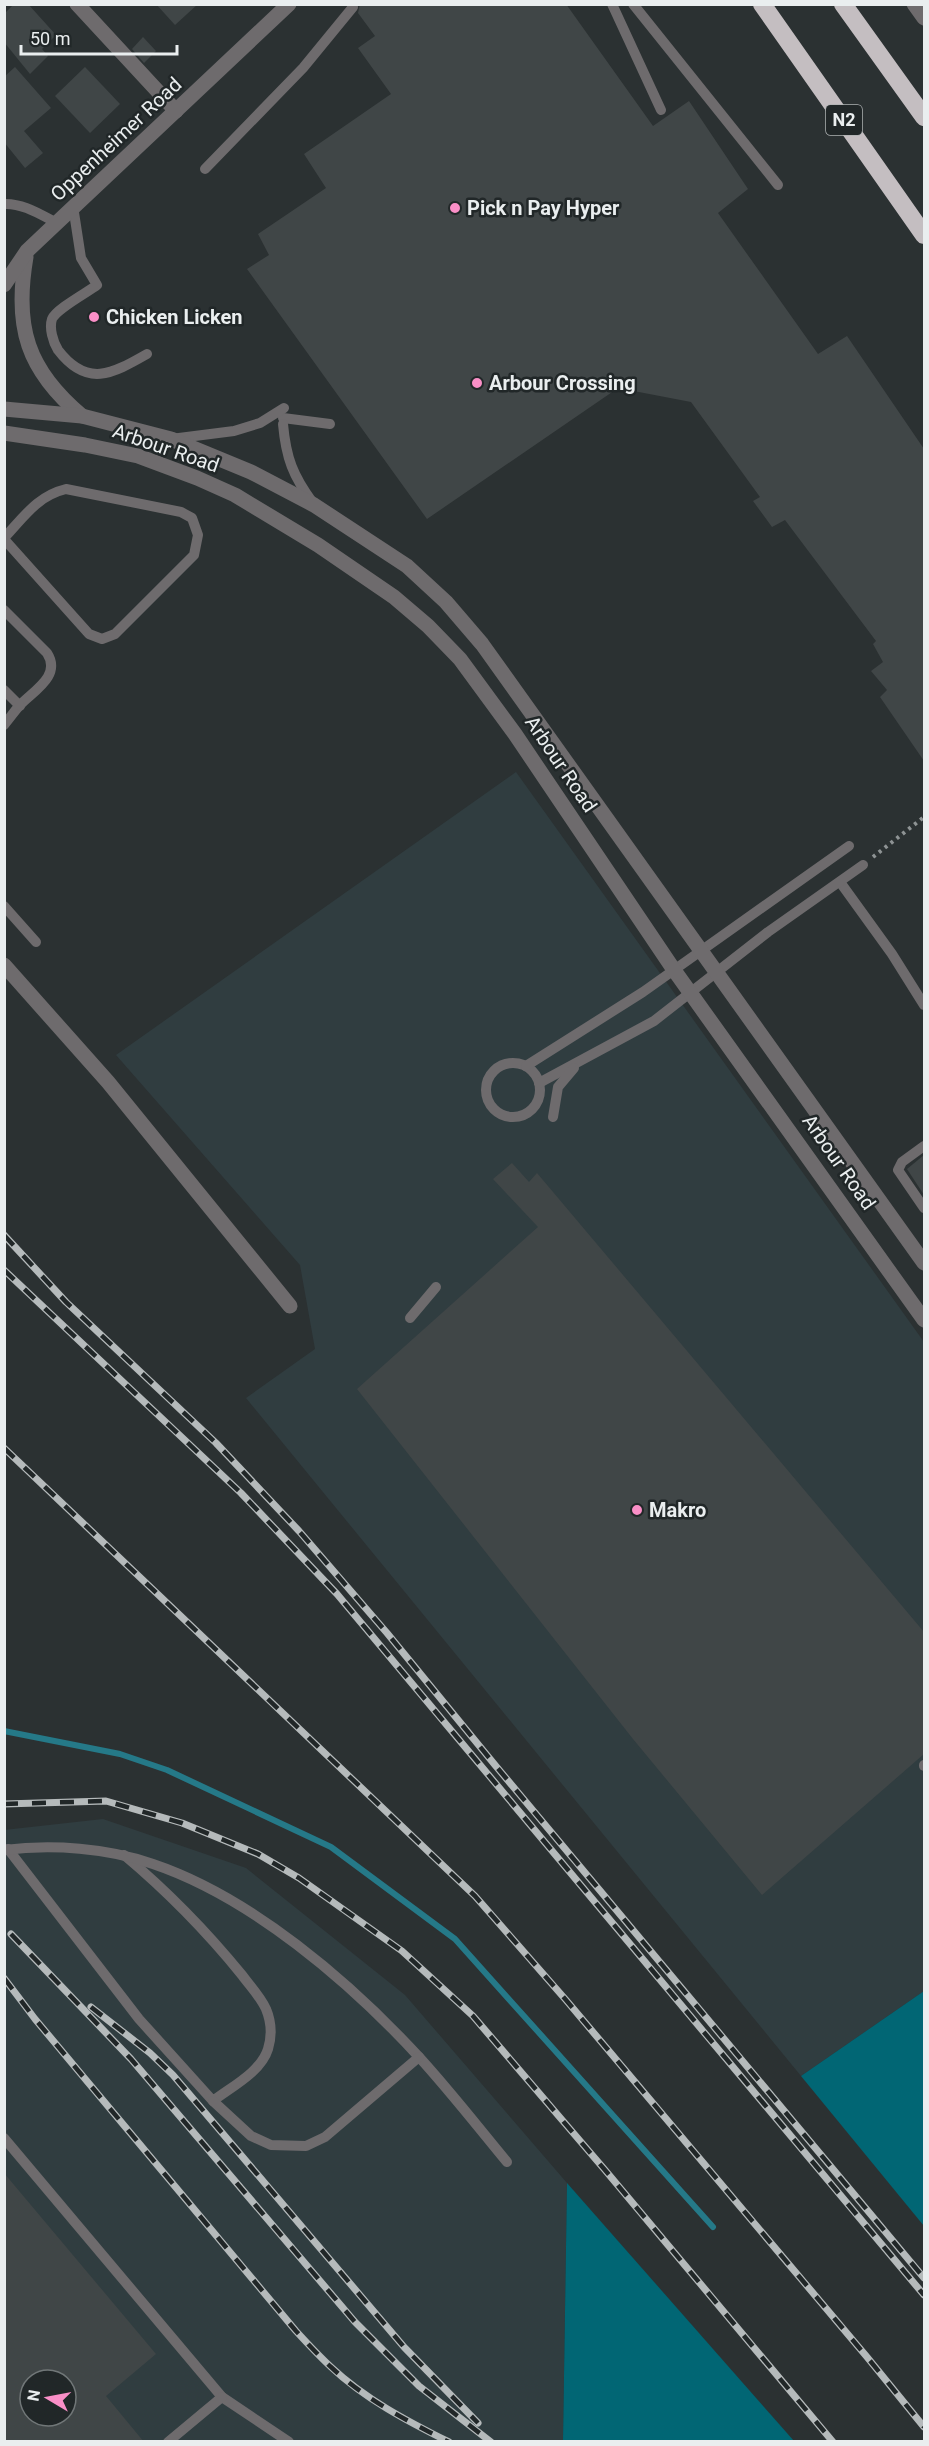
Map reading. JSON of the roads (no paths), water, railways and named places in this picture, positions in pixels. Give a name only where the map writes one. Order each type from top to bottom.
[{"type":"highway","name":"N2","points":[[762,4],[924,235]]},
{"type":"highway","points":[[843,4],[924,117]]},
{"type":"street","points":[[77,4],[176,111]]},
{"type":"street","name":"Oppenheimer Road","points":[[4,285],[27,251],[289,4]]},
{"type":"street","points":[[914,4],[924,18]]},
{"type":"street","points":[[27,251],[23,278],[22,315],[29,350],[48,382],[64,401],[82,416]]},
{"type":"street","name":"Arbour Road","points":[[4,409],[82,416],[171,439],[251,472],[314,505],[407,566],[446,602],[482,644],[596,807],[702,950],[924,1263]]},
{"type":"street","name":"Arbour Road","points":[[4,432],[138,456],[235,495],[318,545],[394,597],[428,626],[460,659],[515,734],[674,970],[924,1320]]},
{"type":"street","points":[[4,965],[108,1082],[290,1306]]},
{"type":"lane","points":[[612,4],[661,110]]},
{"type":"lane","points":[[633,4],[778,185]]},
{"type":"lane","points":[[205,169],[303,68],[353,7]]},
{"type":"lane","points":[[4,204],[13,203],[57,223]]},
{"type":"lane","points":[[73,206],[81,258],[97,285],[55,315],[52,327],[56,347],[69,363],[82,372],[100,374],[118,371],[147,354]]},
{"type":"lane","points":[[171,439],[234,431],[283,417],[330,424]]},
{"type":"lane","points":[[283,417],[285,447],[289,464],[297,481],[314,505]]},
{"type":"lane","points":[[66,489],[181,512],[192,518],[198,535],[194,555],[115,634],[102,639],[89,634],[4,538],[41,498],[66,489]]},
{"type":"lane","points":[[4,610],[51,659],[52,668],[48,679],[20,706],[4,726]]},
{"type":"lane","points":[[4,690],[20,706]]},
{"type":"lane","points":[[526,1066],[643,993],[849,846]]},
{"type":"lane","points":[[539,1083],[654,1021],[768,932],[863,865]]},
{"type":"lane","points":[[840,882],[892,954],[924,1005]]},
{"type":"lane","points":[[4,906],[36,942]]},
{"type":"lane","points":[[553,1117],[558,1087],[583,1059]]},
{"type":"lane","points":[[510,1063],[526,1066],[532,1070],[539,1083],[536,1105],[525,1115],[507,1117],[492,1108],[486,1092],[490,1075],[502,1065],[510,1063]]},
{"type":"lane","points":[[924,1146],[902,1162],[898,1170],[924,1208]]},
{"type":"lane","points":[[410,1318],[436,1287]]},
{"type":"lane","points":[[6,1849],[80,1849],[123,1855],[153,1863],[194,1880],[274,1929],[351,1989],[419,2057],[507,2162]]},
{"type":"lane","points":[[6,1849],[139,2019],[213,2101],[251,2136],[271,2145],[306,2146],[325,2137],[419,2057]]},
{"type":"lane","points":[[123,1855],[155,1881],[225,1955],[265,2007],[270,2022],[270,2038],[268,2050],[262,2062],[213,2101]]},
{"type":"lane","points":[[4,2138],[222,2397],[289,2442]]},
{"type":"lane","points":[[168,2442],[222,2397]]},
{"type":"waterway","points":[[4,1731],[120,1754],[167,1770],[331,1847],[455,1939],[713,2227]]},
{"type":"railway","points":[[4,1235],[66,1302],[216,1443],[299,1531],[387,1633],[924,2278]]},
{"type":"railway","points":[[4,1270],[241,1493],[337,1594],[924,2295]]},
{"type":"railway","points":[[4,1448],[475,1896],[566,2000],[924,2427]]},
{"type":"railway","points":[[4,1804],[106,1801],[182,1823],[258,1854],[299,1878],[402,1951],[473,2016],[833,2442]]},
{"type":"railway","points":[[11,1934],[131,2059],[355,2322],[419,2386],[491,2442]]},
{"type":"railway","points":[[4,1978],[35,2019],[313,2349],[344,2379],[372,2399],[449,2442]]},
{"type":"railway","points":[[91,2007],[150,2053],[173,2075],[404,2347],[478,2423]]},
{"type":"place","name":"Pick n Pay Hyper","points":[[455,208]]},
{"type":"place","name":"Chicken Licken","points":[[94,317]]},
{"type":"place","name":"Arbour Crossing","points":[[477,383]]},
{"type":"place","name":"Makro","points":[[637,1510]]}]
